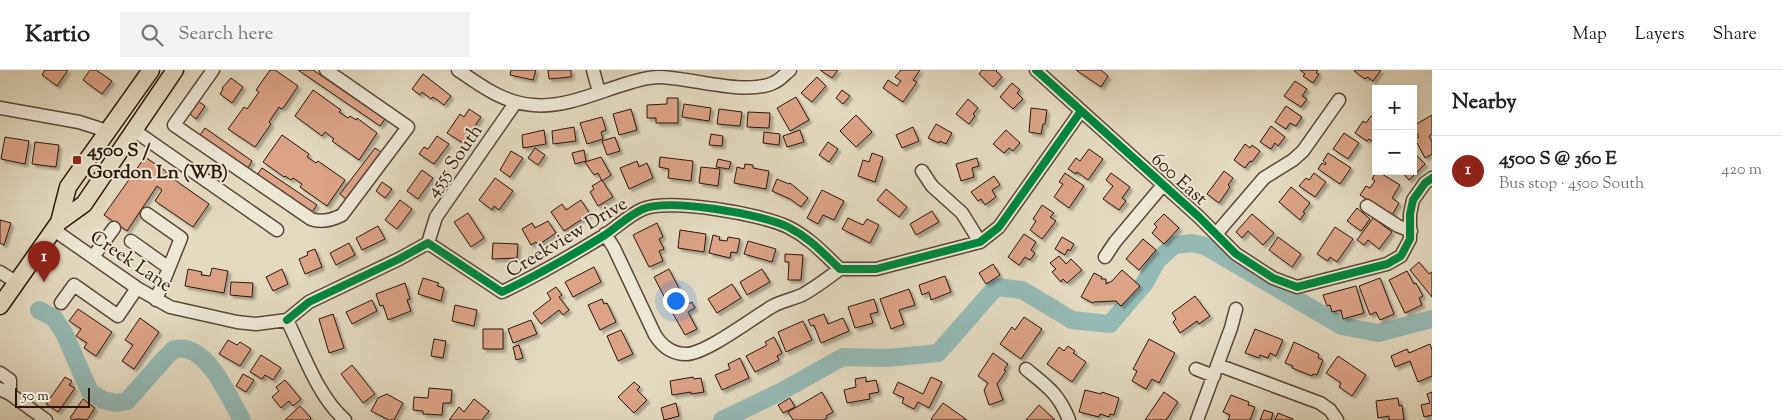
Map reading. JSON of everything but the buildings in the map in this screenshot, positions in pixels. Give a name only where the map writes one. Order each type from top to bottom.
[{"type":"main road","points":[[56,226],[68,186],[151,70]]},
{"type":"main road","points":[[0,306],[56,226],[84,204],[175,70]]},
{"type":"street","points":[[213,70],[174,125],[311,219],[319,222],[342,216],[408,127],[326,70]]},
{"type":"street","points":[[458,70],[498,96],[533,105],[551,105],[636,80],[656,77],[759,88],[775,82],[790,70]]},
{"type":"street","points":[[593,70],[599,92]]},
{"type":"street","name":"600 East","points":[[1040,72],[1236,254],[1273,278],[1298,287],[1386,264],[1401,256],[1407,248],[1410,239],[1410,214],[1413,200],[1418,191],[1432,178]]},
{"type":"street","points":[[1216,234],[1259,182],[1270,173],[1293,160],[1303,151],[1339,100]]},
{"type":"street","name":"4555 South","points":[[428,243],[436,217],[516,102]]},
{"type":"street","points":[[0,108],[79,122],[107,131]]},
{"type":"street","points":[[605,234],[614,248],[661,344],[667,349],[684,354],[692,354],[709,346],[774,306],[803,295],[840,270],[876,269],[980,242],[999,227],[1081,112]]},
{"type":"street","points":[[135,131],[277,230]]},
{"type":"street","points":[[922,171],[932,186],[962,214],[980,242]]},
{"type":"street","points":[[1105,257],[1115,242],[1163,185]]},
{"type":"street","name":"Creekview Drive","points":[[428,243],[502,292],[538,276],[644,209],[658,205],[673,204],[750,215],[780,223],[811,240],[840,270]]},
{"type":"street","points":[[1367,206],[1398,226],[1411,231]]},
{"type":"street","points":[[147,214],[181,238],[156,300]]},
{"type":"street","name":"Creek Lane","points":[[56,226],[93,257],[137,288],[156,300],[180,310],[256,324],[287,320]]},
{"type":"street","points":[[93,257],[114,228]]},
{"type":"street","points":[[131,242],[169,268]]},
{"type":"street","points":[[345,420],[336,413],[323,394],[287,320],[309,302],[400,259],[428,243]]},
{"type":"street","points":[[0,272],[16,282]]},
{"type":"street","points":[[61,303],[74,284],[118,316],[137,288]]},
{"type":"street","points":[[1197,420],[1236,309]]},
{"type":"street","points":[[1026,369],[1053,391],[1069,420]]},
{"type":"street","points":[[1196,369],[1216,370],[1320,403],[1330,410],[1337,420]]},
{"type":"street","points":[[0,373],[10,380],[5,392],[46,420]]},
{"type":"waterway","points":[[722,420],[782,391],[843,357],[888,358],[938,353],[996,287],[1022,290],[1072,320],[1110,324],[1144,284],[1157,261],[1174,245],[1192,243],[1205,246],[1342,326],[1378,333],[1432,319]]},
{"type":"waterway","points":[[39,310],[54,318],[64,333],[90,392],[103,400],[116,403],[127,401],[174,349],[185,349],[204,359],[212,368],[242,420]]},
{"type":"cycle path","points":[[1036,70],[1199,217],[1236,254],[1273,278],[1297,287],[1387,264],[1401,256],[1410,239],[1410,214],[1413,200],[1425,183],[1432,178]]},
{"type":"cycle path","points":[[287,320],[309,302],[428,243],[502,292],[580,250],[643,209],[656,206],[673,205],[716,209],[775,222],[803,236],[840,269],[876,269],[980,242],[999,227],[1081,111]]},
{"type":"place","name":"4500 S / Gordon Ln (WB)","points":[[77,160]]},
{"type":"place","name":"4500 S @ 360 E","points":[[44,282]]}]
